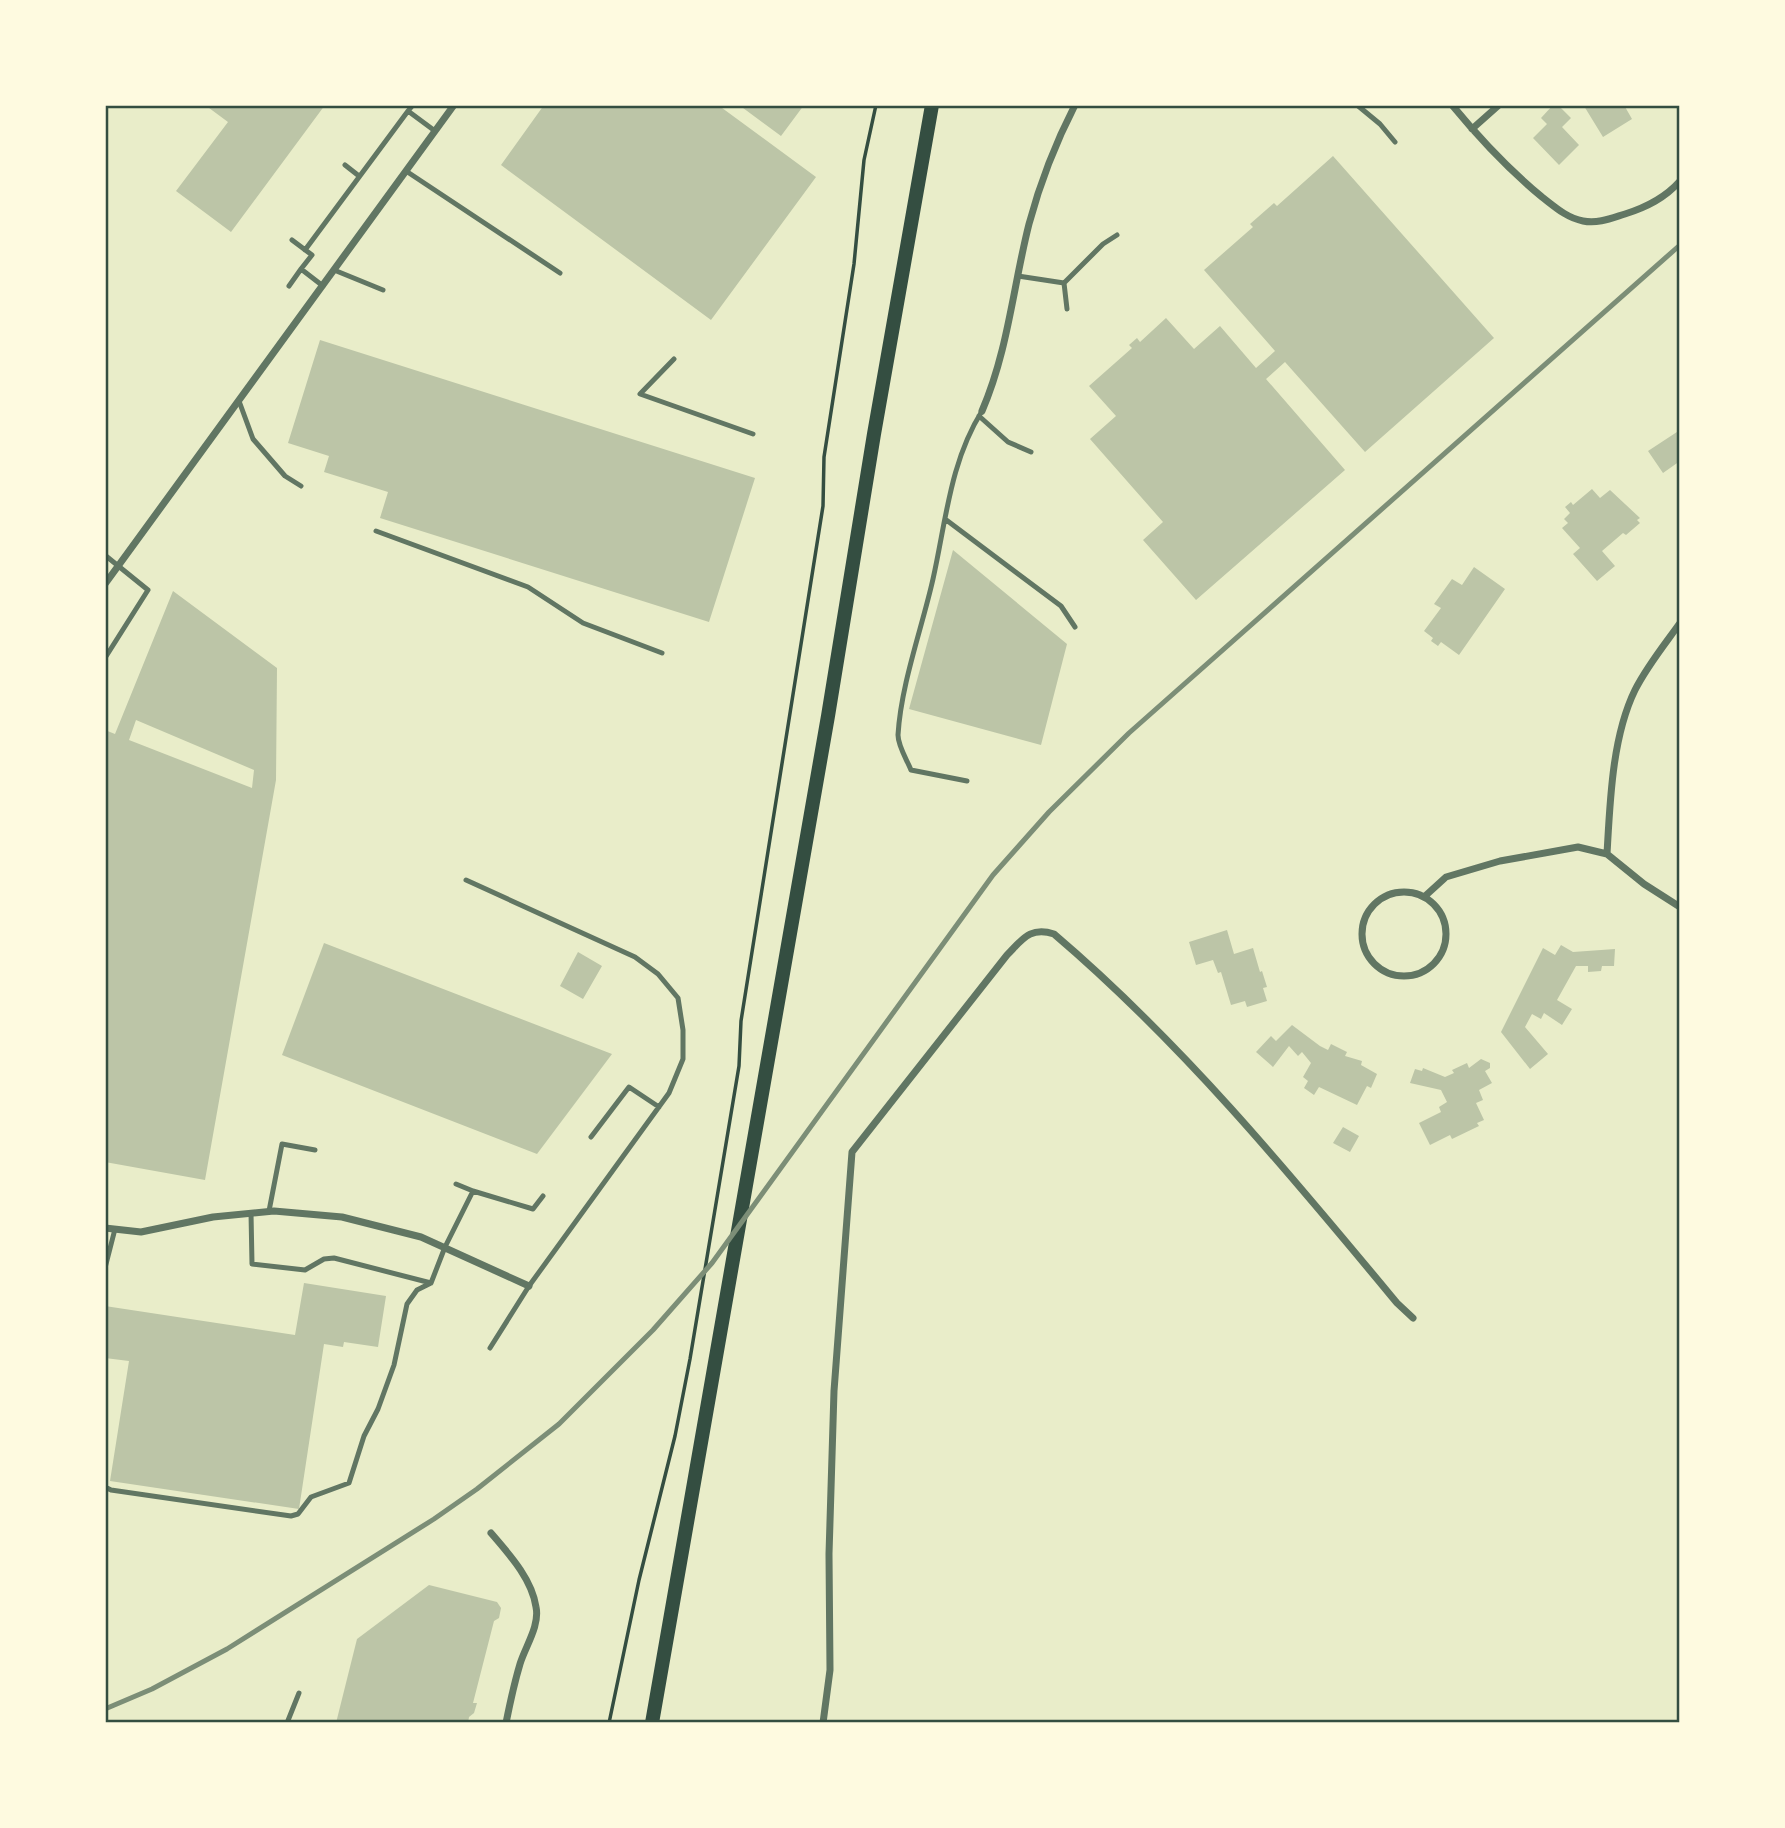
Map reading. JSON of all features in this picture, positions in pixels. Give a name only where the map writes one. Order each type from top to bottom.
[{"type":"main road","points":[[652,1723],[932,105]]},
{"type":"street","points":[[105,584],[454,105]]},
{"type":"street","points":[[980,413],[993,385],[1002,355],[1028,226],[1042,178],[1075,105]]},
{"type":"street","points":[[1452,105],[1493,154],[1518,178],[1563,213],[1583,221],[1601,222],[1640,209],[1659,200],[1680,181]]},
{"type":"street","points":[[1472,129],[1499,105]]},
{"type":"street","points":[[1607,853],[1611,794],[1626,717],[1635,691],[1680,623]]},
{"type":"street","points":[[1424,897],[1446,877],[1500,861],[1578,847],[1607,853],[1644,884],[1678,904]]},
{"type":"street","points":[[1393,893],[1415,893],[1424,897],[1435,905],[1445,924],[1444,947],[1436,961],[1420,972],[1405,976],[1380,969],[1367,954],[1362,937],[1362,927],[1368,911],[1381,898],[1393,893]]},
{"type":"street","points":[[823,1723],[830,1670],[829,1554],[834,1391],[852,1152],[1007,955],[1025,937],[1043,930],[1054,934],[1125,999],[1263,1142],[1397,1303],[1413,1318]]},
{"type":"street","points":[[105,1228],[141,1232],[213,1217],[269,1211],[342,1217],[421,1237],[529,1286]]},
{"type":"street","points":[[491,1533],[510,1555],[530,1586],[537,1609],[533,1631],[520,1663],[506,1723]]},
{"type":"lane","points":[[304,250],[413,105]]},
{"type":"lane","points":[[1357,105],[1380,124],[1395,142]]},
{"type":"lane","points":[[408,111],[435,131]]},
{"type":"lane","points":[[345,165],[359,176]]},
{"type":"lane","points":[[406,171],[560,273]]},
{"type":"lane","points":[[1064,283],[1103,244],[1117,235]]},
{"type":"lane","points":[[289,286],[312,255],[292,240]]},
{"type":"lane","points":[[301,270],[323,285]]},
{"type":"lane","points":[[334,270],[383,290]]},
{"type":"lane","points":[[1018,276],[1064,283]]},
{"type":"lane","points":[[1064,283],[1067,309]]},
{"type":"lane","points":[[674,359],[640,394],[753,433]]},
{"type":"lane","points":[[239,401],[253,439],[285,476],[301,486]]},
{"type":"lane","points":[[967,781],[911,770],[898,738],[909,671],[933,579],[961,448],[980,413],[1008,442],[1031,452]]},
{"type":"lane","points":[[945,519],[1061,606],[1075,627]]},
{"type":"lane","points":[[376,531],[528,587],[583,623],[662,653]]},
{"type":"lane","points":[[105,658],[148,590],[106,556]]},
{"type":"lane","points":[[466,880],[635,957],[658,974],[678,998],[683,1030],[683,1059],[669,1093],[529,1286],[490,1348]]},
{"type":"lane","points":[[591,1137],[629,1087],[659,1107]]},
{"type":"lane","points":[[269,1211],[282,1144],[315,1150]]},
{"type":"lane","points":[[456,1184],[533,1209],[543,1196]]},
{"type":"lane","points":[[105,1487],[205,1505],[290,1516],[298,1514],[311,1497],[349,1483],[364,1436],[378,1409],[394,1366],[407,1304],[417,1290],[430,1283],[444,1247],[473,1191]]},
{"type":"lane","points":[[251,1213],[252,1264],[305,1270],[324,1259],[334,1258],[430,1283]]},
{"type":"lane","points":[[105,1268],[115,1229]]},
{"type":"lane","points":[[287,1723],[299,1693]]},
{"type":"path","points":[[609,1723],[639,1580],[675,1436],[739,1066],[741,1021],[823,506],[824,457],[853,264],[864,160],[876,105]]},
{"type":"building","points":[[205,105],[325,105],[231,232],[176,191],[228,122]]},
{"type":"building","points":[[544,105],[718,105],[816,177],[711,320],[501,165]]},
{"type":"building","points":[[739,105],[804,105],[781,136]]},
{"type":"building","points":[[1553,105],[1558,105],[1571,118],[1562,127],[1579,145],[1559,165],[1533,138],[1547,124],[1541,118]]},
{"type":"building","points":[[1624,105],[1632,119],[1603,137],[1584,106]]},
{"type":"building","points":[[1333,156],[1494,338],[1365,452],[1285,362],[1266,379],[1345,470],[1196,600],[1143,540],[1163,522],[1090,439],[1116,416],[1089,386],[1132,348],[1129,345],[1137,338],[1140,342],[1166,318],[1194,349],[1220,326],[1256,368],[1275,351],[1204,270],[1253,227],[1250,224],[1274,203],[1277,206]]},
{"type":"building","points":[[320,340],[755,478],[709,622],[380,518],[388,492],[324,472],[329,456],[288,443]]},
{"type":"building","points":[[1680,430],[1680,461],[1663,473],[1648,451]]},
{"type":"building","points":[[1592,489],[1600,498],[1610,490],[1640,518],[1637,520],[1640,523],[1602,551],[1615,566],[1597,581],[1573,554],[1580,548],[1562,528],[1568,523],[1564,519],[1570,513],[1565,507],[1571,502],[1573,505]]},
{"type":"building","points":[[953,550],[1067,644],[1041,745],[909,709]]},
{"type":"building","points":[[1474,567],[1505,589],[1459,655],[1441,642],[1438,646],[1424,631],[1441,608],[1434,604],[1452,579],[1462,585]]},
{"type":"building","points":[[173,591],[277,668],[276,780],[205,1180],[105,1162],[105,730],[115,734]],"holes":[[[136,720],[254,770],[252,788],[129,740]]]},
{"type":"building","points":[[1227,930],[1234,954],[1253,948],[1267,987],[1263,988],[1267,1001],[1247,1007],[1245,1001],[1231,1005],[1221,972],[1218,973],[1213,960],[1196,965],[1189,942]]},
{"type":"building","points":[[324,943],[612,1054],[537,1154],[282,1055]]},
{"type":"building","points":[[1561,945],[1573,952],[1615,949],[1614,966],[1602,966],[1601,971],[1588,972],[1588,966],[1576,966],[1557,1000],[1572,1009],[1562,1025],[1544,1013],[1541,1019],[1532,1014],[1525,1027],[1548,1054],[1530,1069],[1501,1032],[1543,948],[1555,955]]},
{"type":"building","points":[[578,952],[602,966],[583,999],[560,986]]},
{"type":"building","points":[[1292,1025],[1320,1046],[1328,1050],[1331,1044],[1347,1052],[1345,1056],[1362,1061],[1361,1065],[1377,1074],[1371,1088],[1367,1086],[1357,1105],[1319,1087],[1314,1095],[1304,1088],[1308,1081],[1303,1077],[1311,1063],[1302,1052],[1298,1056],[1289,1046],[1273,1067],[1256,1052],[1271,1036],[1276,1041]]},
{"type":"building","points":[[1481,1059],[1490,1063],[1490,1068],[1485,1071],[1492,1083],[1479,1090],[1483,1100],[1476,1103],[1484,1120],[1477,1123],[1479,1126],[1452,1139],[1450,1135],[1430,1145],[1419,1123],[1441,1112],[1439,1107],[1447,1102],[1441,1090],[1410,1083],[1415,1069],[1422,1071],[1423,1068],[1445,1077],[1454,1073],[1452,1070],[1467,1063],[1469,1068]]},
{"type":"building","points":[[1343,1127],[1359,1136],[1350,1152],[1333,1143]]},
{"type":"building","points":[[304,1283],[386,1296],[378,1347],[344,1342],[343,1347],[324,1344],[299,1509],[110,1481],[129,1361],[105,1358],[105,1306],[295,1335]]},
{"type":"building","points":[[429,1585],[497,1602],[501,1608],[499,1618],[494,1621],[473,1703],[477,1703],[468,1723],[336,1723],[357,1639]]},
{"type":"railway","points":[[105,1709],[152,1689],[227,1649],[434,1519],[477,1489],[559,1424],[653,1330],[712,1263],[993,875],[1049,812],[1129,733],[1680,245]]}]
